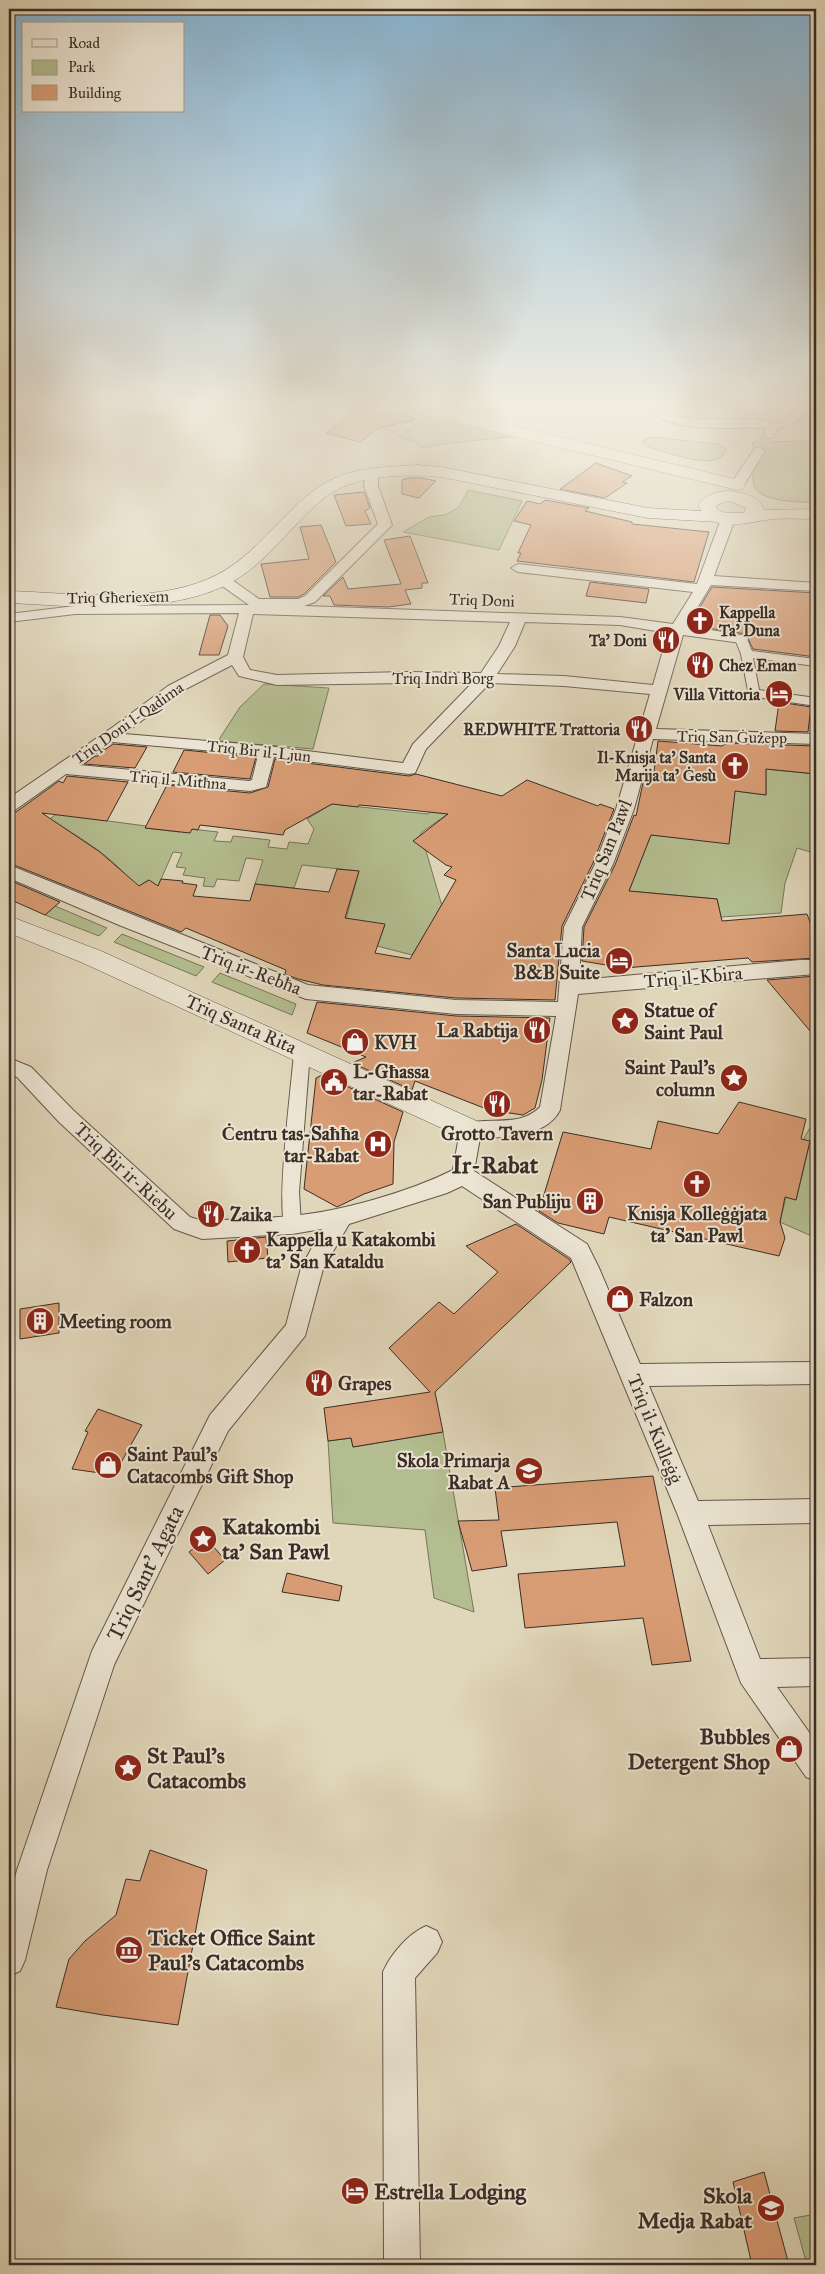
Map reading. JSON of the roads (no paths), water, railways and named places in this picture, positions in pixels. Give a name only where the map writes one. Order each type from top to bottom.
[{"type":"main road","name":"Triq Għeriexem","points":[[9,597],[175,602],[240,570],[304,508]]},
{"type":"main road","points":[[626,508],[648,513],[741,520],[737,508]]},
{"type":"main road","points":[[708,508],[710,512],[724,518]]},
{"type":"main road","points":[[780,508],[812,514]]},
{"type":"main road","name":"Triq Santa Rita","points":[[9,924],[92,957],[471,1130]]},
{"type":"street","points":[[223,580],[256,602],[300,604],[310,599],[385,525],[379,508]]},
{"type":"street","name":"Triq San Pawl","points":[[471,1130],[532,1125],[546,1116],[552,1103],[567,1009],[573,927],[604,864],[625,809],[661,690],[677,628],[704,584],[721,540],[724,518]]},
{"type":"street","points":[[518,568],[704,584],[816,587]]},
{"type":"street","name":"Triq Doni","points":[[9,618],[74,610],[175,602],[248,609],[620,621],[741,639],[747,654],[753,693],[816,702]]},
{"type":"street","points":[[235,657],[248,609]]},
{"type":"street","points":[[486,678],[507,646],[519,619]]},
{"type":"street","points":[[747,654],[816,662]]},
{"type":"street","name":"Triq Indrì Borg","points":[[235,657],[244,673],[277,680],[406,677],[486,678],[564,681],[661,690]]},
{"type":"street","name":"Triq Doni l-Qadima","points":[[13,798],[62,769],[174,689],[235,657]]},
{"type":"street","name":"Triq Bir il-Ljun","points":[[108,737],[267,751],[409,770],[419,747],[486,678]]},
{"type":"street","name":"Triq San Ġużepp","points":[[648,734],[816,739]]},
{"type":"street","name":"Triq il-Mitħna","points":[[62,769],[250,786],[260,783],[267,751]]},
{"type":"street","name":"Triq ir-Rebħa","points":[[9,871],[126,921],[306,992],[456,1007],[567,1009]]},
{"type":"street","name":"Triq il-Kbira","points":[[569,988],[800,967],[816,968]]},
{"type":"street","points":[[292,1225],[291,1192],[302,1052]]},
{"type":"street","name":"Triq Bir ir-Riebu","points":[[9,1065],[24,1072],[66,1116],[182,1223],[202,1230],[292,1225],[341,1217],[439,1187],[464,1175]]},
{"type":"street","points":[[464,1175],[471,1130]]},
{"type":"street","name":"Triq il-Kulleġġ","points":[[464,1175],[579,1251],[690,1513],[751,1673],[816,1768]]},
{"type":"street","name":"Triq Sant' Agata","points":[[9,1960],[32,1870],[102,1661],[219,1423],[297,1329],[312,1268],[341,1217]]},
{"type":"street","points":[[633,1375],[816,1373]]},
{"type":"street","points":[[690,1513],[816,1511]]},
{"type":"street","points":[[751,1673],[816,1672]]},
{"type":"street","points":[[402,2265],[399,1972],[426,1942]]},
{"type":"place","name":"Kappella Ta' Duna","points":[[700,621]]},
{"type":"place","name":"Ta’ Doni","points":[[666,640]]},
{"type":"place","name":"Chez Eman","points":[[700,665]]},
{"type":"place","name":"Villa Vittoria","points":[[779,694]]},
{"type":"place","name":"REDWHITE Trattoria","points":[[639,729]]},
{"type":"place","name":"Il-Knisja ta' Santa Marija ta' Ġesù","points":[[735,766]]},
{"type":"place","name":"Santa Lucia B&B Suite","points":[[619,961]]},
{"type":"place","name":"Statue of Saint Paul","points":[[625,1021]]},
{"type":"place","name":"La Rabtija","points":[[537,1030]]},
{"type":"place","name":"KVH","points":[[355,1042]]},
{"type":"place","name":"Saint Paul's column","points":[[734,1078]]},
{"type":"place","name":"L-Għassa tar-Rabat","points":[[334,1082]]},
{"type":"place","name":"Grotto Tavern","points":[[497,1104]]},
{"type":"place","name":"Ċentru tas-Saħħa tar-Rabat","points":[[378,1144]]},
{"type":"place","name":"Knisja Kolleġġjata ta' San Pawl","points":[[697,1184]]},
{"type":"place","name":"San Publiju","points":[[590,1201]]},
{"type":"place","name":"Zaika","points":[[211,1214]]},
{"type":"place","name":"Kappella u Katakombi ta' San Kataldu","points":[[247,1250]]},
{"type":"place","name":"Falzon","points":[[620,1299]]},
{"type":"place","name":"Meeting room","points":[[40,1321]]},
{"type":"place","name":"Grapes","points":[[319,1383]]},
{"type":"place","name":"Saint Paul's Catacombs Gift Shop","points":[[108,1465]]},
{"type":"place","name":"Skola Primarja Rabat A","points":[[529,1471]]},
{"type":"place","name":"Katakombi ta' San Pawl","points":[[203,1539]]},
{"type":"place","name":"Bubbles Detergent Shop","points":[[789,1749]]},
{"type":"place","name":"St Paul's Catacombs","points":[[128,1768]]},
{"type":"place","name":"Ticket Office Saint Paul's Catacombs","points":[[129,1950]]},
{"type":"place","name":"Estrella Lodging","points":[[355,2191]]},
{"type":"place","name":"Skola Medja Rabat","points":[[771,2208]]},
{"type":"district","name":"Ir-Rabat","points":[[495,1165]]}]
